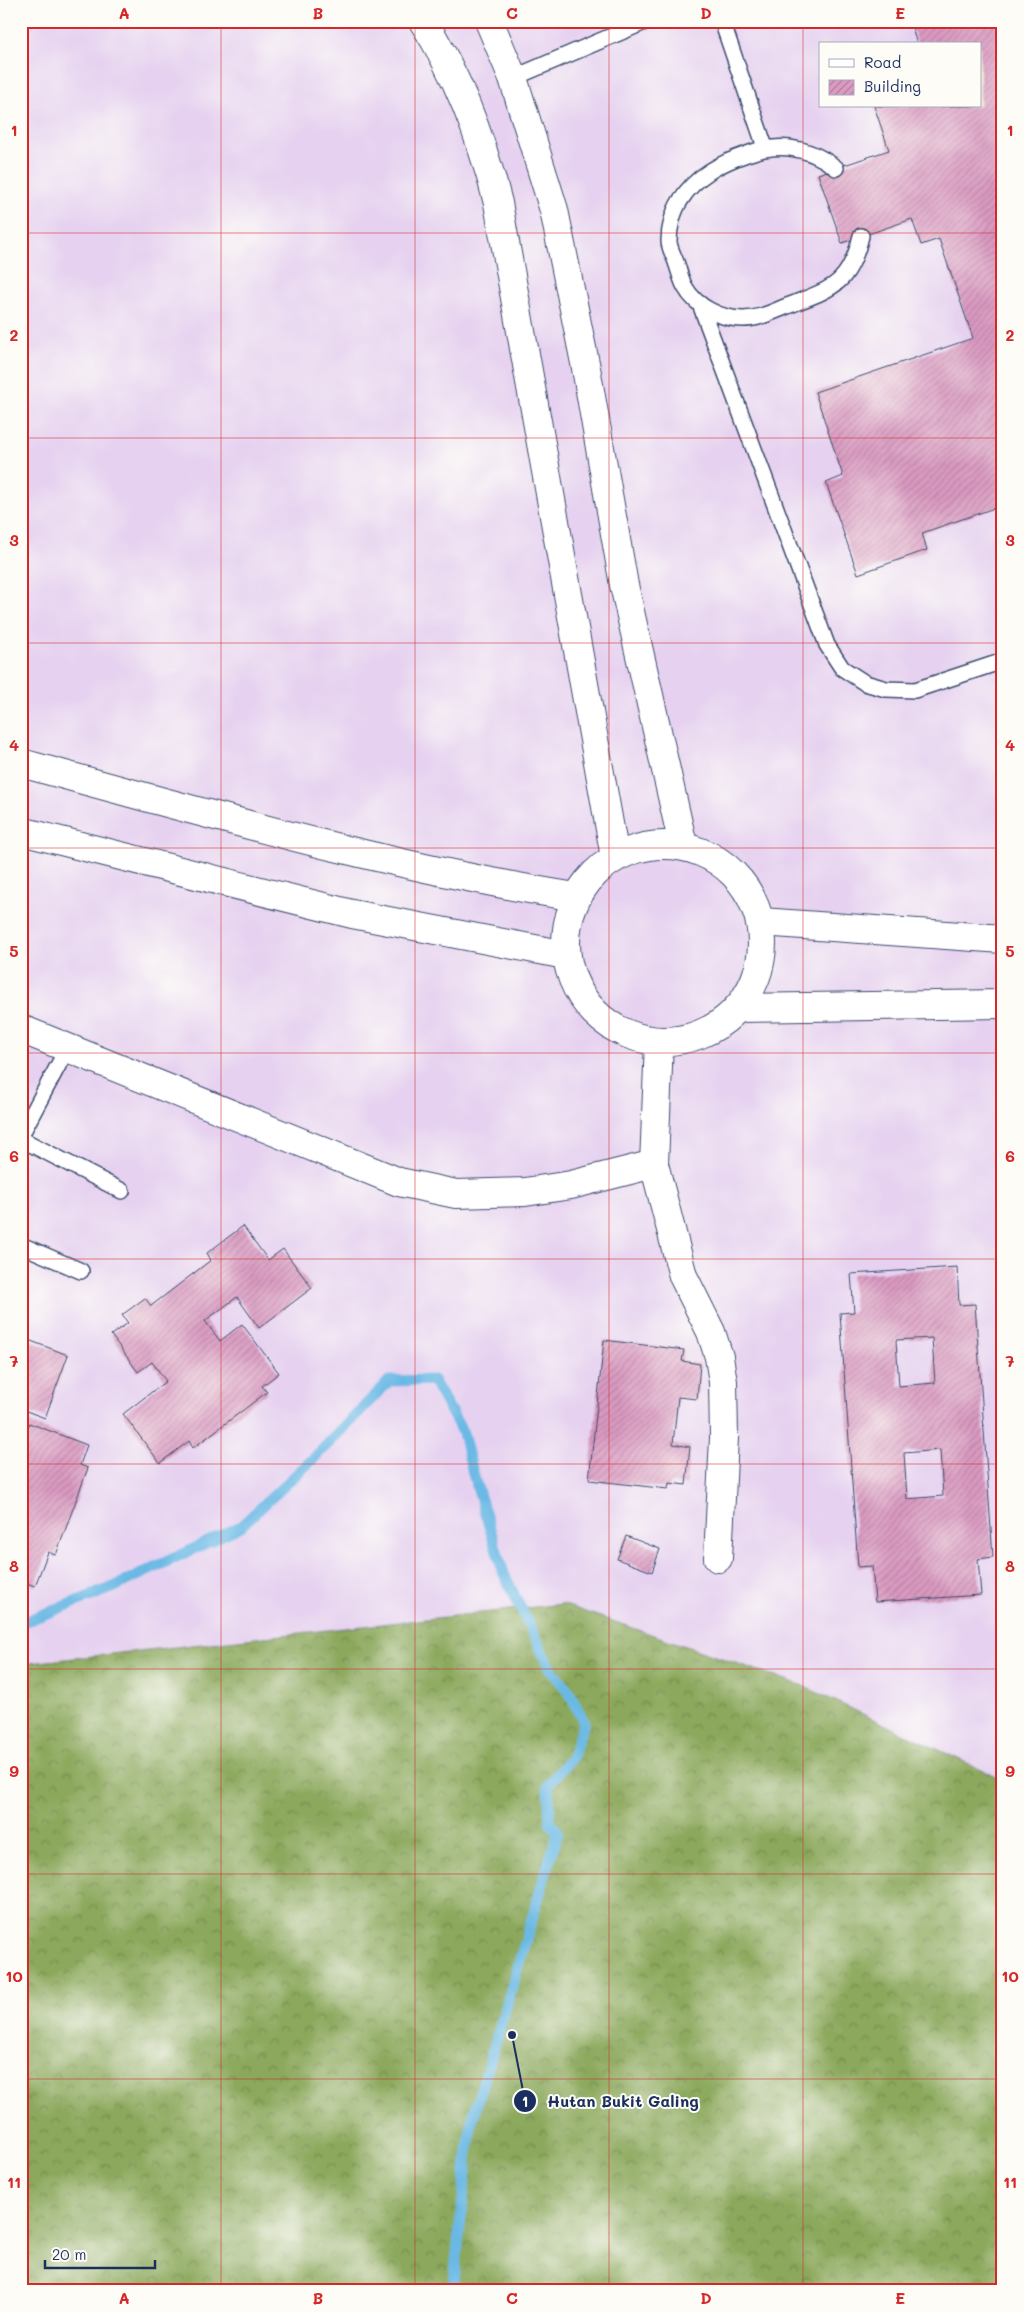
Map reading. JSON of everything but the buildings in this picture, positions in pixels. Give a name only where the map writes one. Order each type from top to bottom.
[{"type":"street","points":[[423,21],[449,68],[470,114],[486,155],[498,202],[615,857]]},
{"type":"street","points":[[496,23],[554,210],[586,368],[624,586],[684,846]]},
{"type":"street","points":[[21,763],[316,842],[502,886],[576,898]]},
{"type":"street","points":[[21,831],[352,914],[566,955]]},
{"type":"street","points":[[660,844],[684,846],[705,853],[725,864],[741,881],[753,900],[761,922],[760,968],[752,989],[739,1008],[722,1023],[703,1034],[681,1040],[658,1042],[636,1038],[615,1029],[597,1015],[582,998],[571,978],[566,955],[569,916],[576,898],[592,874],[615,857],[636,847],[660,844]]},
{"type":"street","points":[[761,922],[1003,939]]},
{"type":"street","points":[[739,1008],[1003,1004]]},
{"type":"street","points":[[21,1029],[399,1182],[456,1194],[525,1192],[571,1185],[654,1164]]},
{"type":"street","points":[[658,1042],[654,1164],[682,1276],[711,1332],[719,1357],[723,1382],[724,1438],[718,1558]]},
{"type":"lane","points":[[512,78],[647,21]]},
{"type":"lane","points":[[722,21],[765,147]]},
{"type":"lane","points":[[836,168],[822,157],[784,147],[765,147],[722,162],[705,174],[680,201],[672,220],[668,242],[686,288],[700,304],[721,316],[742,319],[760,317],[829,290],[850,270],[860,236]]},
{"type":"lane","points":[[700,304],[827,645],[842,668],[865,683],[879,687],[915,690],[1003,661]]},
{"type":"lane","points":[[21,1134],[68,1047]]},
{"type":"lane","points":[[21,1139],[122,1191]]},
{"type":"lane","points":[[21,1245],[81,1271]]},
{"type":"shaded area","points":[[21,21],[1003,21],[1003,1780],[801,1685],[562,1605],[21,1664]]},
{"type":"green space","points":[[562,1604],[801,1685],[1003,1780],[1003,2291],[21,2291],[21,1664]]},
{"type":"waterway","points":[[21,1623],[114,1587],[241,1526],[315,1457],[389,1381],[433,1380],[463,1433],[474,1477],[504,1574],[551,1670],[569,1692],[584,1722],[572,1757],[548,1785],[550,1822],[558,1832],[471,2124],[453,2291]]},
{"type":"place","name":"Hutan Bukit Galing","points":[[512,2035]]}]
